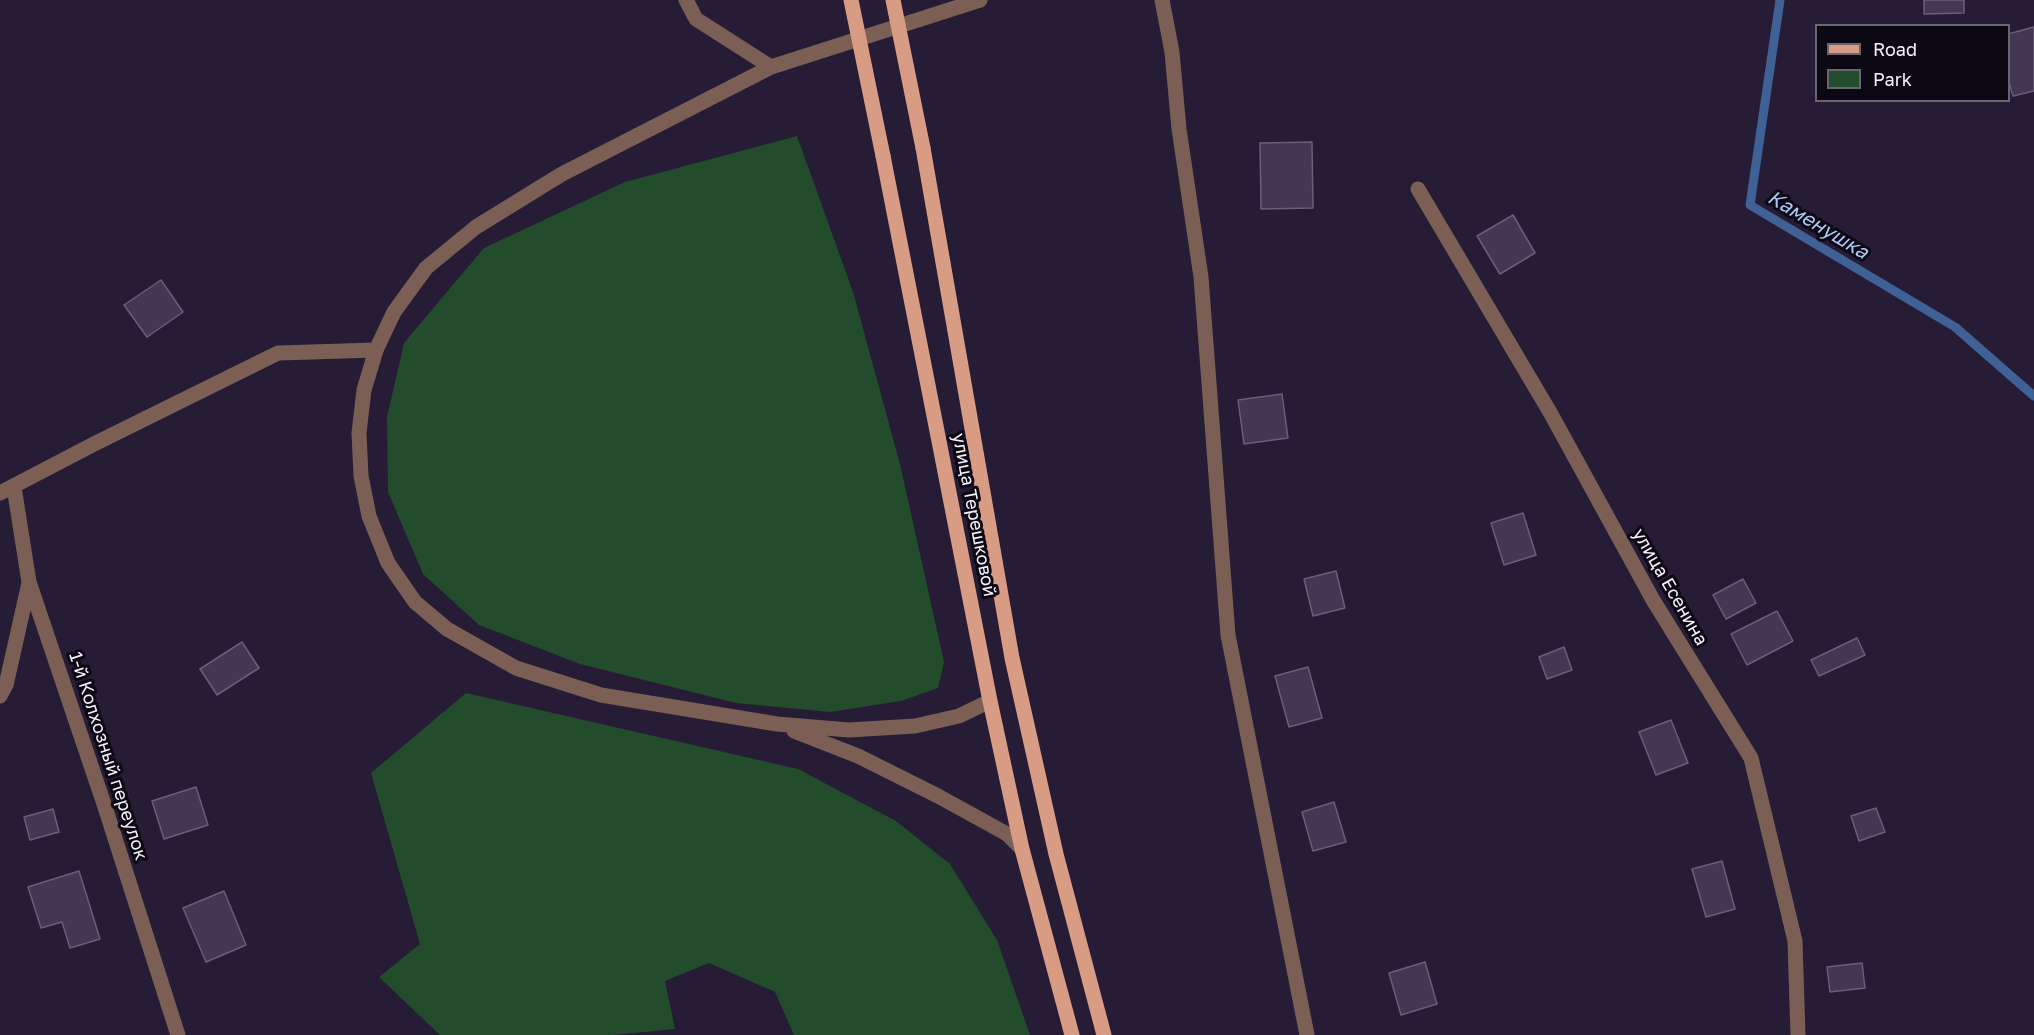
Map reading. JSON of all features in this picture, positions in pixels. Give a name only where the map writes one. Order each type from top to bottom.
[{"type":"main road","name":"улица Терешковой","points":[[851,0],[990,701],[1022,849],[1072,1035]]},
{"type":"main road","name":"улица Терешковой","points":[[894,0],[923,148],[1012,657],[1056,854],[1104,1035]]},
{"type":"street","points":[[686,0],[696,19],[771,67]]},
{"type":"street","points":[[980,0],[771,67],[562,174],[476,226],[426,268],[394,312],[376,350],[363,401],[359,433],[361,476],[369,516],[388,563],[415,602],[447,629],[516,668],[601,695],[777,724],[849,730],[915,726],[959,716],[990,701]]},
{"type":"street","points":[[1162,0],[1172,52],[1179,129],[1201,277],[1228,635],[1307,1035]]},
{"type":"street","name":"улица Есенина","points":[[1418,189],[1551,414],[1653,600],[1751,758],[1795,941],[1798,1035]]},
{"type":"street","points":[[7,490],[94,444],[278,353],[376,350]]},
{"type":"street","name":"1-й Колхозный переулок","points":[[7,490],[30,582],[178,1035]]},
{"type":"street","points":[[0,696],[6,684],[30,582]]},
{"type":"street","points":[[777,724],[858,756],[938,796],[1007,834],[1022,849]]},
{"type":"green space","points":[[797,136],[853,292],[900,464],[944,662],[938,688],[901,701],[830,712],[736,703],[580,664],[479,625],[423,574],[388,492],[387,417],[404,343],[484,248],[625,182]]},
{"type":"green space","points":[[466,693],[798,769],[896,821],[950,864],[997,940],[1030,1035],[794,1035],[775,992],[709,963],[665,981],[675,1029],[613,1035],[440,1035],[379,977],[420,944],[371,773]]},
{"type":"building","points":[[1924,0],[1964,0],[1964,13],[1924,14]]},
{"type":"building","points":[[2034,27],[2034,91],[2013,96],[2010,86],[2010,33]]},
{"type":"building","points":[[1312,142],[1313,208],[1261,209],[1260,143]]},
{"type":"building","points":[[1513,215],[1535,253],[1500,274],[1477,236]]},
{"type":"building","points":[[161,280],[183,312],[147,337],[124,305]]},
{"type":"building","points":[[1282,394],[1288,438],[1244,444],[1238,400]]},
{"type":"building","points":[[1523,513],[1536,555],[1504,565],[1491,523]]},
{"type":"building","points":[[1336,571],[1345,608],[1313,616],[1304,579]]},
{"type":"building","points":[[1743,579],[1756,603],[1726,619],[1713,595]]},
{"type":"building","points":[[1777,611],[1793,641],[1747,665],[1731,634]]},
{"type":"building","points":[[1857,638],[1865,655],[1819,676],[1811,660]]},
{"type":"building","points":[[242,642],[259,668],[217,695],[200,669]]},
{"type":"building","points":[[1564,647],[1572,670],[1547,679],[1539,657]]},
{"type":"building","points":[[1308,667],[1322,718],[1289,727],[1275,676]]},
{"type":"building","points":[[1671,720],[1688,763],[1656,775],[1639,732]]},
{"type":"building","points":[[196,787],[208,825],[164,839],[152,801]]},
{"type":"building","points":[[1334,802],[1346,842],[1313,851],[1302,812]]},
{"type":"building","points":[[1876,808],[1885,832],[1859,841],[1851,816]]},
{"type":"building","points":[[53,809],[59,832],[30,840],[24,817]]},
{"type":"building","points":[[1722,861],[1735,909],[1706,917],[1692,869]]},
{"type":"building","points":[[79,871],[100,939],[70,948],[62,922],[41,928],[28,887]]},
{"type":"building","points":[[224,891],[246,945],[206,962],[183,908]]},
{"type":"building","points":[[1425,962],[1437,1004],[1401,1015],[1389,973]]},
{"type":"building","points":[[1862,963],[1865,988],[1830,992],[1827,967]]},
{"type":"waterway","name":"Каменушка","points":[[1780,0],[1750,205],[1955,327],[2034,396]]}]
